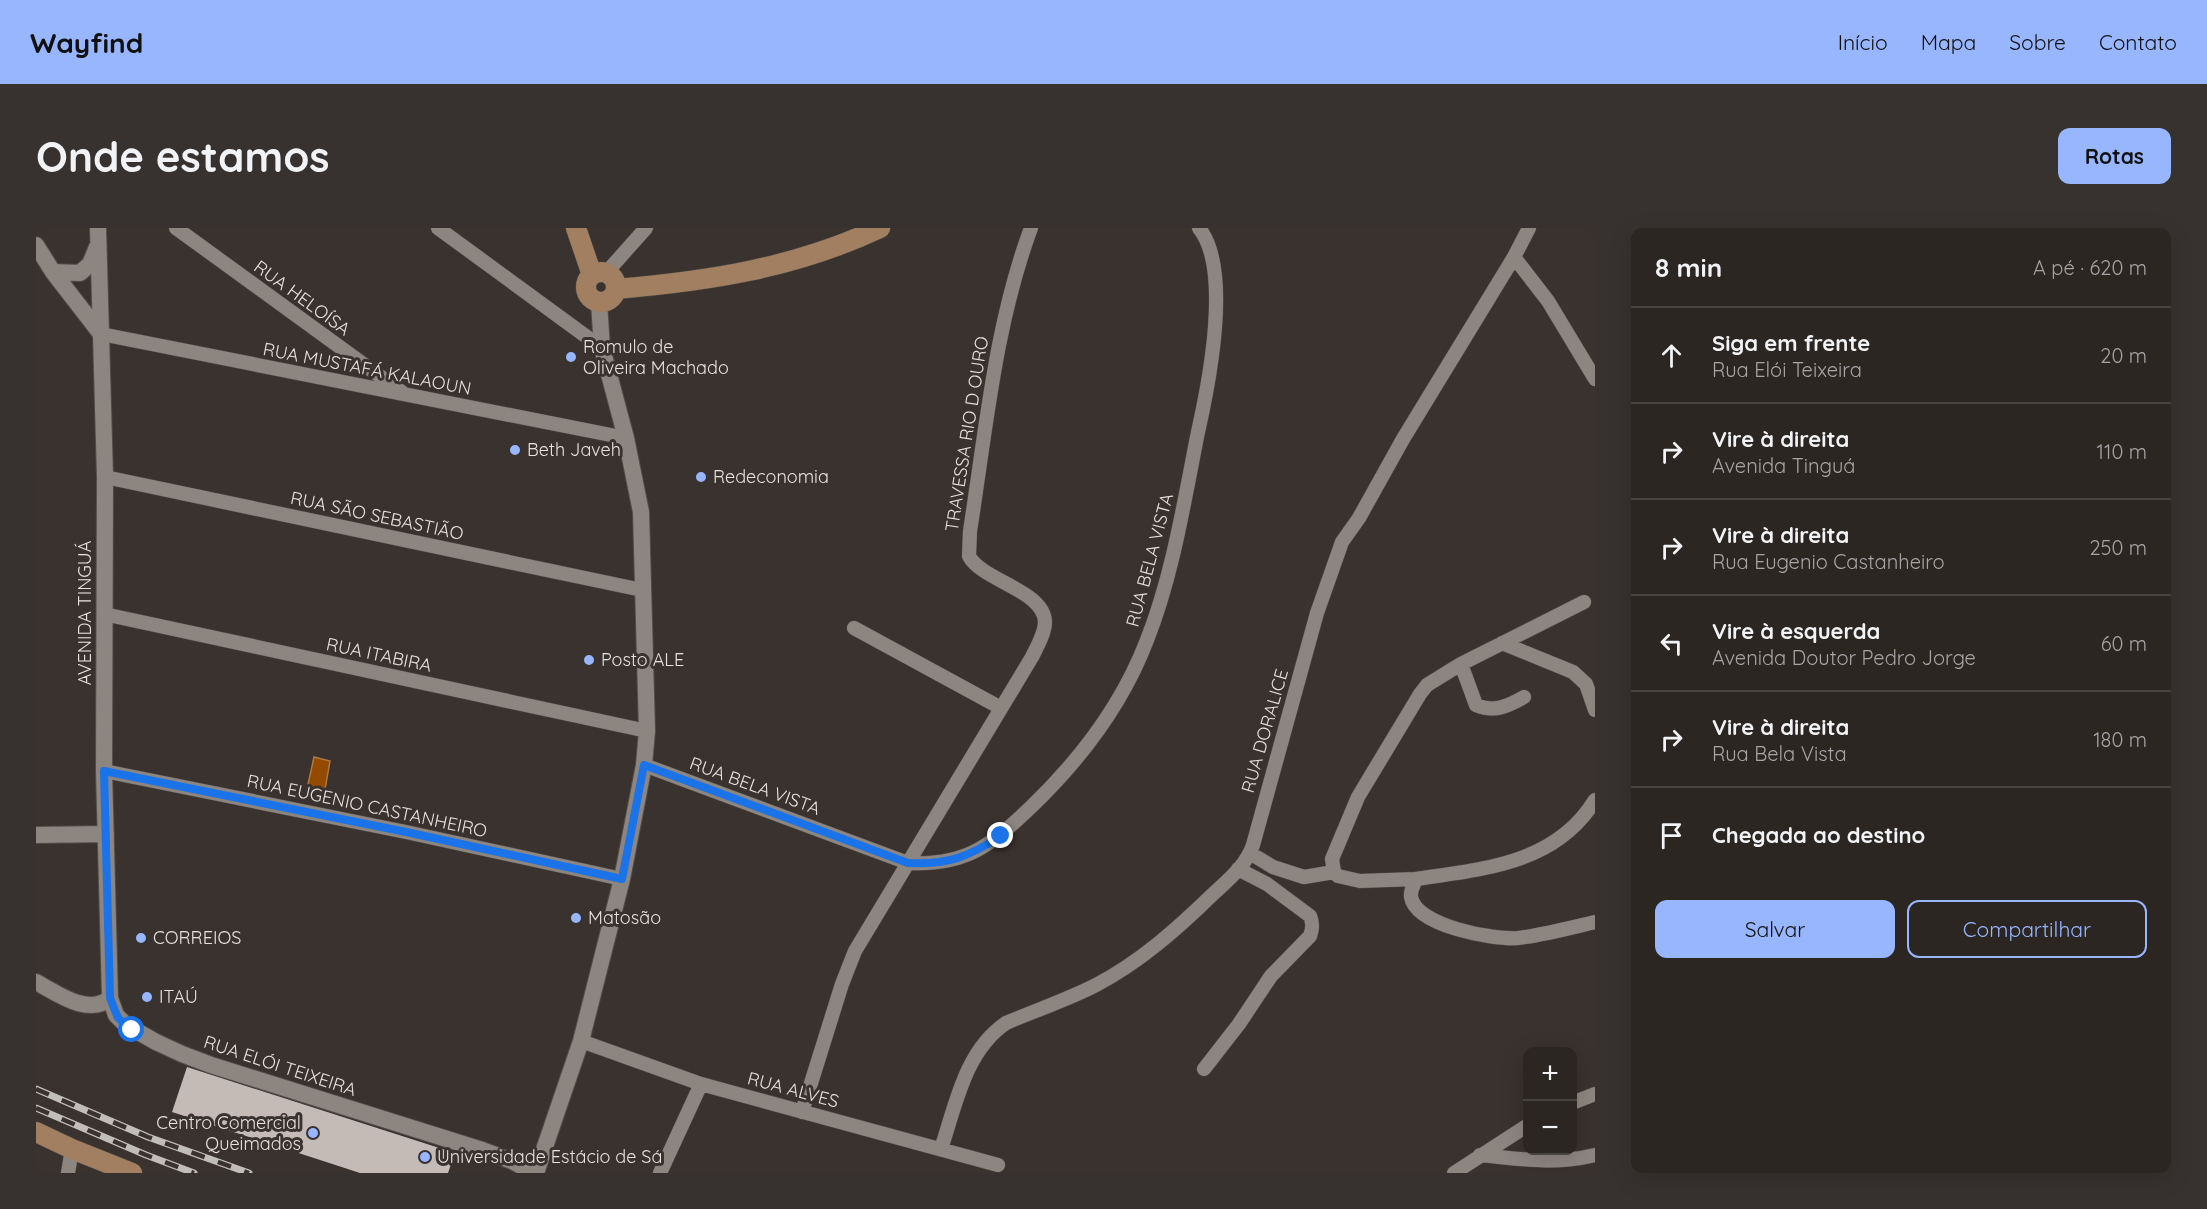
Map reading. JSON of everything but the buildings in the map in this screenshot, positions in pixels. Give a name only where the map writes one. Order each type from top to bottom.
[{"type":"main road","points":[[576,228],[604,279],[610,299],[599,302],[594,300],[587,291],[586,285],[604,279],[703,281],[746,273],[849,243],[880,228]]},
{"type":"main road","points":[[36,1132],[132,1173]]},
{"type":"street","name":"RUA HELOÍSA","points":[[176,228],[407,396]]},
{"type":"street","points":[[438,228],[602,348]]},
{"type":"street","points":[[604,279],[646,228]]},
{"type":"street","name":"TRAVESSA RIO D OURO","points":[[802,1112],[848,967],[864,935],[1032,657],[1044,630],[1045,621],[1039,607],[1029,598],[972,562],[969,556],[969,539],[1003,321],[1031,228]]},
{"type":"street","name":"RUA BELA VISTA","points":[[644,765],[908,863],[947,862],[965,857],[1001,836],[1052,787],[1085,747],[1136,666],[1148,639],[1173,556],[1206,395],[1216,291],[1210,246],[1199,228]]},
{"type":"street","name":"RUA DORALICE","points":[[941,1149],[975,1054],[995,1030],[1006,1023],[1088,988],[1126,968],[1156,946],[1238,869],[1250,853],[1317,613],[1342,542],[1359,518],[1403,439],[1514,257],[1529,228]]},
{"type":"street","points":[[53,272],[74,274],[86,269],[94,258],[99,234]]},
{"type":"street","name":"AVENIDA TINGUÁ","points":[[99,234],[105,477],[104,771],[110,998]]},
{"type":"street","points":[[36,245],[53,272],[101,334]]},
{"type":"street","points":[[1514,257],[1548,301],[1595,379]]},
{"type":"street","points":[[535,1173],[581,1041],[622,879],[644,765],[647,731],[641,512],[626,438],[602,348],[599,302]]},
{"type":"street","name":"RUA MUSTAFÁ KALAOUN","points":[[101,334],[626,438]]},
{"type":"street","name":"RUA SÃO SEBASTIÃO","points":[[105,477],[642,590]]},
{"type":"street","points":[[1584,602],[1461,664],[1427,685],[1358,796],[1332,859],[1334,872],[1338,876],[1351,880],[1416,879],[1480,870],[1524,858],[1571,830],[1585,816],[1595,800]]},
{"type":"street","name":"RUA ITABIRA","points":[[104,614],[647,731]]},
{"type":"street","points":[[854,628],[1001,708]]},
{"type":"street","points":[[1502,643],[1573,672],[1586,684],[1595,710]]},
{"type":"street","points":[[1461,664],[1476,705],[1495,709],[1524,698]]},
{"type":"street","name":"RUA EUGENIO CASTANHEIRO","points":[[104,771],[406,832],[622,879]]},
{"type":"street","points":[[36,835],[106,834]]},
{"type":"street","points":[[1250,853],[1273,867],[1304,877],[1334,872]]},
{"type":"street","points":[[1204,1070],[1239,1024],[1271,976],[1310,936],[1312,929],[1310,916],[1266,884],[1238,869]]},
{"type":"street","points":[[1416,879],[1411,896],[1417,908],[1440,922],[1479,936],[1516,938],[1595,922]]},
{"type":"street","points":[[36,982],[85,1005],[99,1005],[110,998]]},
{"type":"street","name":"RUA ELÓI TEIXEIRA","points":[[110,998],[116,1015],[126,1025],[182,1054],[483,1150],[535,1173]]},
{"type":"street","name":"RUA ALVES","points":[[581,1041],[701,1084],[998,1166]]},
{"type":"street","points":[[660,1173],[701,1084]]},
{"type":"street","points":[[1577,1101],[1595,1094]]},
{"type":"street","points":[[1454,1173],[1523,1128]]},
{"type":"street","points":[[68,1173],[72,1149]]},
{"type":"street","points":[[1480,1155],[1549,1162],[1572,1161],[1595,1155]]},
{"type":"shaded area","points":[[314,757],[330,761],[323,801],[305,798]]},
{"type":"railway","points":[[36,1089],[148,1137],[249,1173]]},
{"type":"railway","points":[[36,1108],[194,1173]]},
{"type":"place","name":"Romulo de Oliveira Machado","points":[[571,357]]},
{"type":"place","name":"Beth Javeh","points":[[515,450]]},
{"type":"place","name":"Redeconomia","points":[[701,477]]},
{"type":"place","name":"Posto ALE","points":[[589,660]]},
{"type":"place","name":"Matosão","points":[[576,918]]},
{"type":"place","name":"CORREIOS","points":[[141,938]]},
{"type":"place","name":"ITAÚ","points":[[147,997]]},
{"type":"place","name":"Centro Comercial Queimados","points":[[313,1133]]},
{"type":"place","name":"Universidade Estácio de Sá","points":[[425,1157]]},
{"type":"route","points":[[132,1030],[118,1018],[110,998],[104,771],[406,832],[622,879],[644,765],[908,863],[928,864],[965,857],[1001,836]]}]
